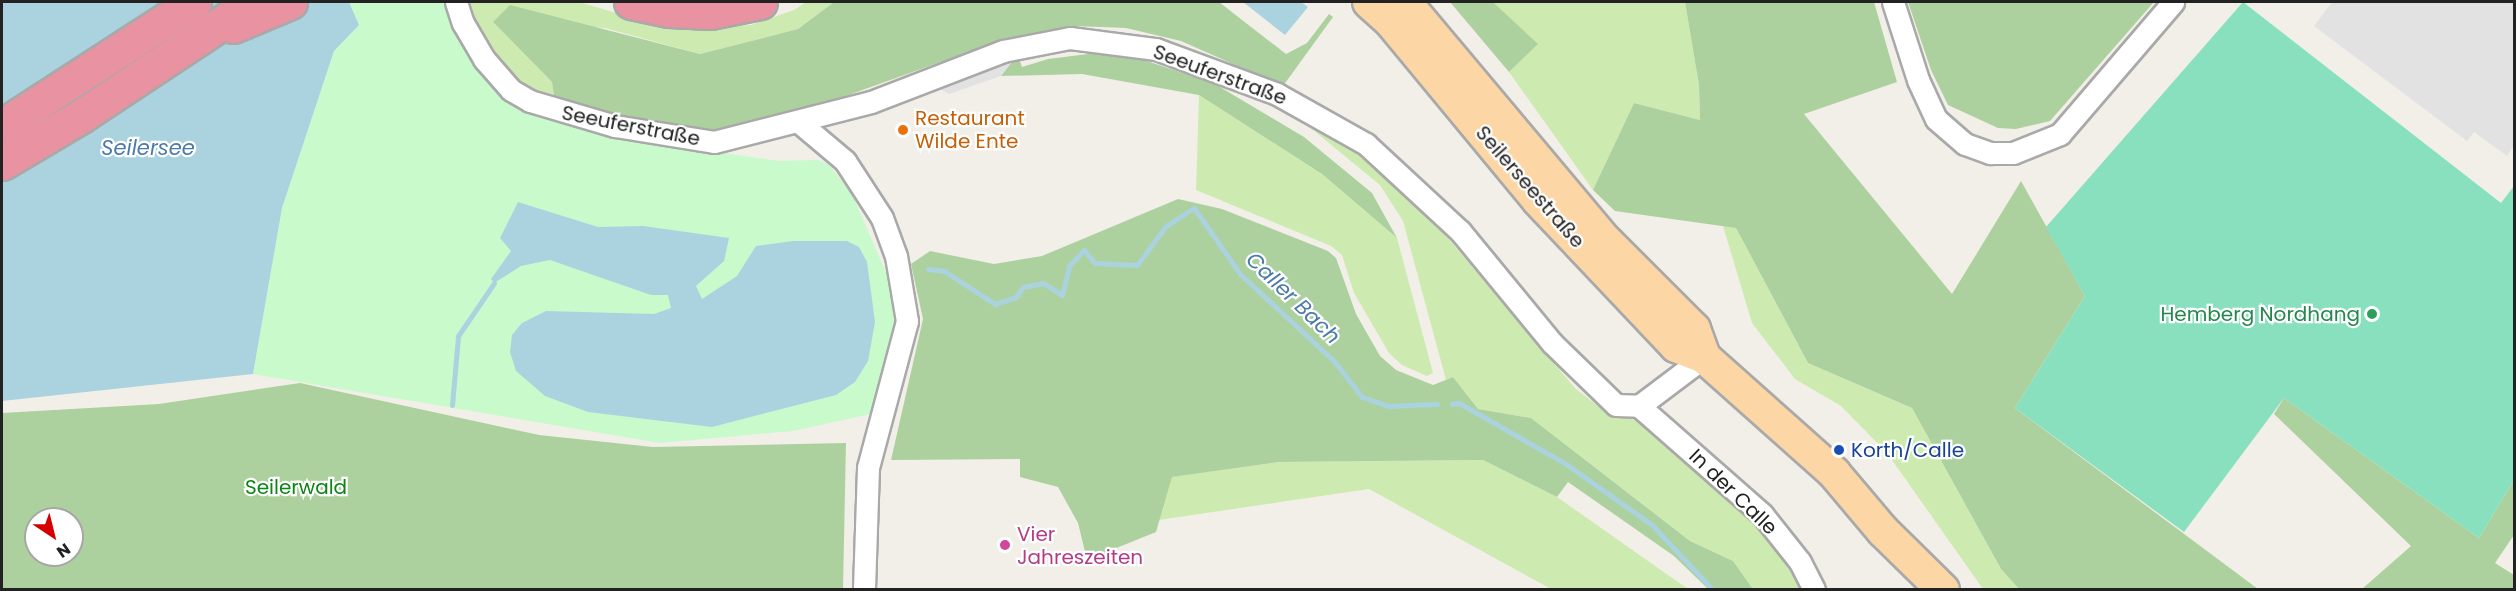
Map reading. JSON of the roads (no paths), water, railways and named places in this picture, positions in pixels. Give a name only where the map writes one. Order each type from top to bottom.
[{"type":"highway","points":[[2,126],[194,2]]},
{"type":"highway","points":[[2,163],[196,42],[253,2]]},
{"type":"highway","points":[[196,42],[290,2]]},
{"type":"highway","points":[[631,2],[669,10],[710,12],[760,2]]},
{"type":"main road","name":"Seilerseestraße","points":[[1369,2],[1391,22],[1538,200],[1676,346],[1704,357],[1834,473],[1883,531],[1943,590]]},
{"type":"main road","name":"Seilerseestraße","points":[[1405,2],[1605,240],[1694,329],[1704,357]]},
{"type":"street","name":"Seeuferstraße","points":[[456,2],[462,23],[496,76],[511,90],[551,110],[615,126],[714,142],[800,123],[871,102],[1003,51],[1070,38],[1156,49],[1277,94],[1366,144],[1460,231],[1552,343],[1616,405],[1639,406]]},
{"type":"street","points":[[1893,2],[1918,80],[1936,119],[1965,144],[1990,153],[2013,153],[2060,134],[2173,2]]},
{"type":"street","points":[[800,123],[845,161],[882,218],[896,256],[907,321],[868,468],[864,590]]},
{"type":"street","points":[[1639,406],[1704,357]]},
{"type":"street","name":"In der Calle","points":[[1639,406],[1762,514],[1800,562],[1814,590]]},
{"type":"water","name":"Seilersee","points":[[2,2],[349,2],[359,25],[334,51],[282,208],[253,374],[2,401]]},
{"type":"water","points":[[1243,2],[1301,2],[1308,7],[1285,35]]},
{"type":"water","points":[[518,202],[598,227],[643,226],[729,238],[724,261],[696,286],[702,299],[737,276],[756,246],[793,241],[847,241],[859,247],[867,262],[875,322],[868,361],[855,382],[836,395],[712,427],[588,412],[545,396],[516,371],[510,352],[512,335],[522,323],[546,311],[654,314],[671,308],[668,295],[651,295],[550,260],[521,266],[494,283],[491,279],[511,251],[500,238]]},
{"type":"waterway","name":"Caller Bach","points":[[928,269],[944,271],[995,304],[1016,297],[1023,287],[1043,283],[1062,295],[1069,266],[1084,250],[1095,263],[1137,265],[1166,226],[1194,208],[1240,274],[1333,360],[1362,397],[1388,406],[1437,404]]},
{"type":"waterway","name":"Caller Bach","points":[[452,405],[458,336],[494,283]]},
{"type":"waterway","name":"Caller Bach","points":[[1452,404],[1459,403],[1566,464],[1652,525],[1713,590]]},
{"type":"place","name":"Restaurant Wilde Ente","points":[[903,130]]},
{"type":"place","name":"Hemberg Nordhang","points":[[2372,314]]},
{"type":"place","name":"Korth/Calle","points":[[1839,450]]},
{"type":"place","name":"Vier Jahreszeiten","points":[[1005,545]]},
{"type":"park label","name":"Seilerwald","points":[[296,487]]}]
